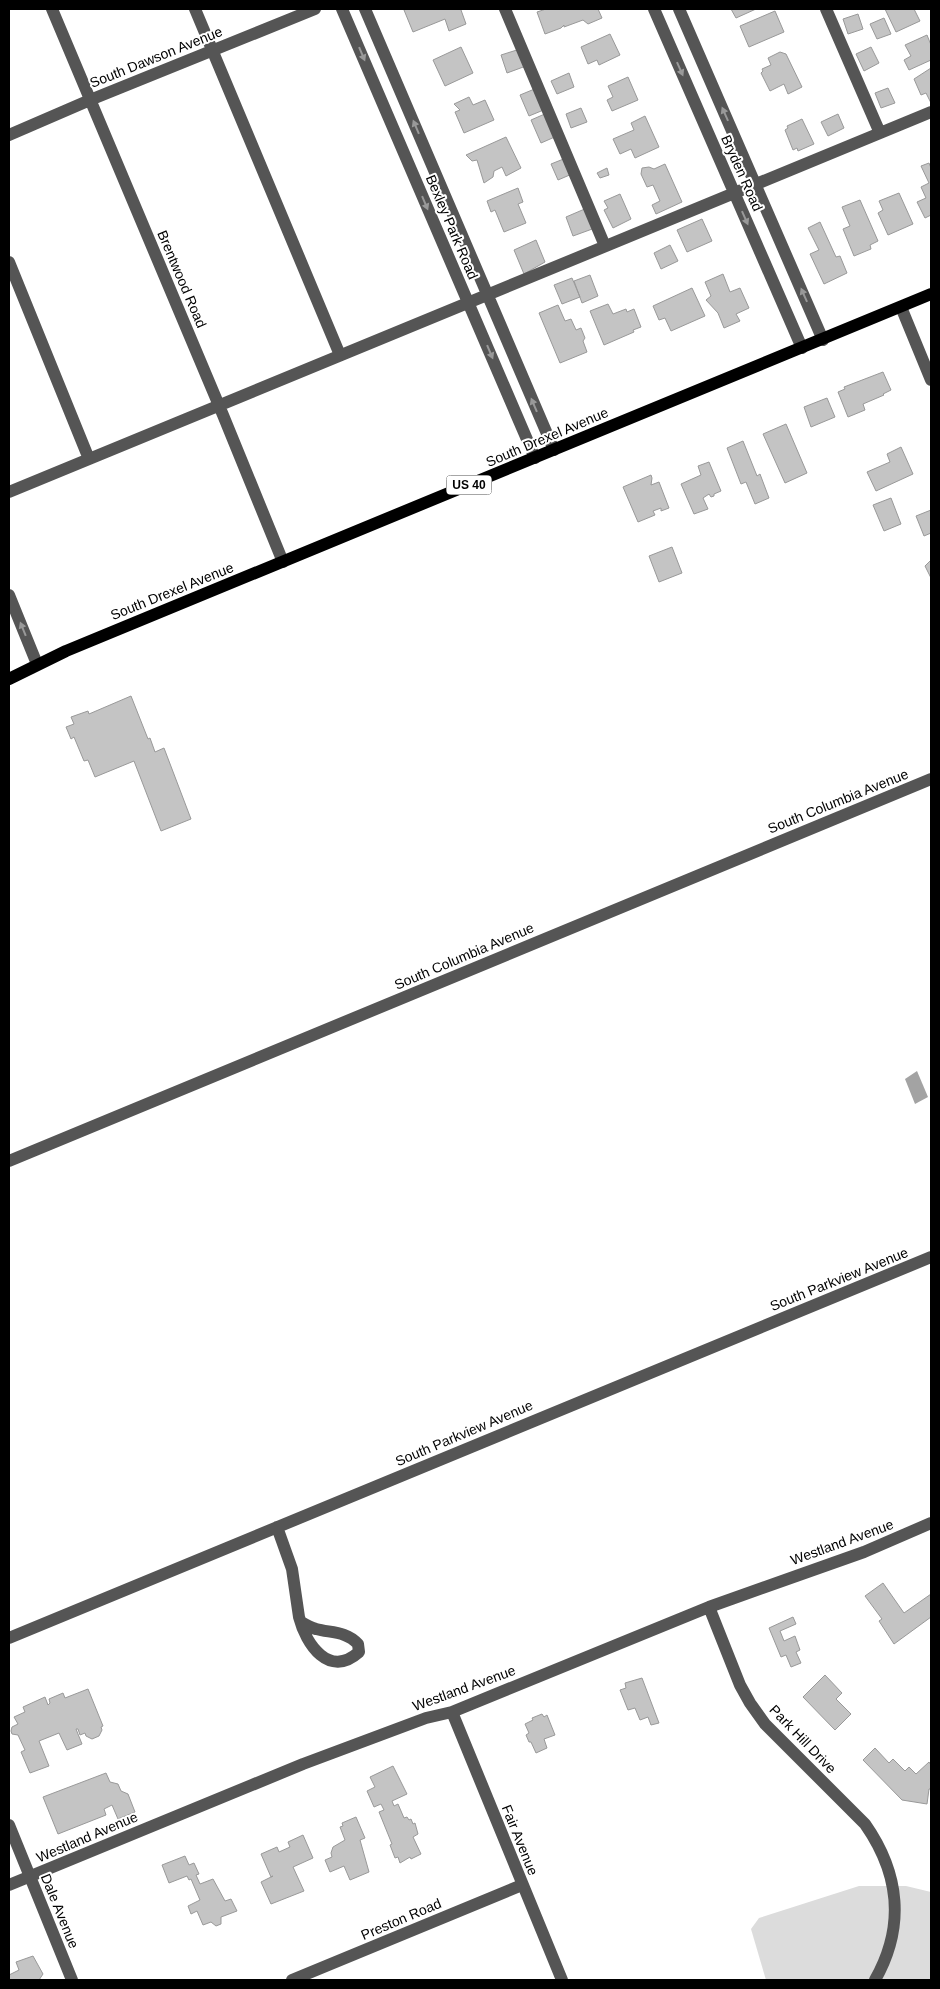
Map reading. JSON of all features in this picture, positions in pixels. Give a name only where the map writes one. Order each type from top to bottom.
[{"type":"main road","name":"South Drexel Avenue","points":[[9,678],[37,664],[931,294]]},
{"type":"street","name":"Brentwood Road","points":[[52,9],[219,405],[282,562]]},
{"type":"street","points":[[195,9],[340,355]]},
{"type":"street","name":"South Dawson Avenue","points":[[9,135],[90,100],[315,9]]},
{"type":"street","name":"Bexley Park Road","points":[[342,9],[535,458]]},
{"type":"street","name":"Bexley Park Road","points":[[365,9],[554,450]]},
{"type":"street","points":[[505,9],[605,246]]},
{"type":"street","name":"Bryden Road","points":[[654,9],[802,348]]},
{"type":"street","name":"Bryden Road","points":[[679,9],[823,340]]},
{"type":"street","points":[[826,9],[880,133]]},
{"type":"street","points":[[671,48],[692,39]]},
{"type":"street","points":[[9,492],[931,112]]},
{"type":"street","points":[[406,157],[425,149]]},
{"type":"street","points":[[9,262],[89,458]]},
{"type":"street","points":[[901,307],[931,380]]},
{"type":"street","points":[[9,595],[37,664]]},
{"type":"street","name":"South Columbia Avenue","points":[[9,1161],[931,779]]},
{"type":"street","name":"South Parkview Avenue","points":[[9,1638],[931,1257]]},
{"type":"street","name":"Westland Avenue","points":[[9,1885],[303,1764],[426,1718],[452,1712],[709,1606],[864,1552],[931,1523]]},
{"type":"street","points":[[277,1527],[292,1569],[301,1622]]},
{"type":"street","name":"Park Hill Drive","points":[[709,1606],[740,1685],[750,1703],[765,1724],[865,1824],[878,1842],[887,1861],[892,1882],[895,1927],[889,1949],[875,1980]]},
{"type":"street","name":"Fair Avenue","points":[[452,1712],[562,1980]]},
{"type":"street","name":"Dale Avenue","points":[[9,1825],[72,1980]]},
{"type":"street","name":"Preston Road","points":[[292,1980],[522,1885]]},
{"type":"shaded area","points":[[917,1071],[928,1097],[915,1104],[905,1079]]},
{"type":"shaded area","points":[[859,1886],[906,1886],[931,1892],[931,1980],[766,1980],[751,1929],[759,1918]]},
{"type":"building","points":[[462,9],[466,24],[449,31],[445,19],[413,32],[404,10]]},
{"type":"building","points":[[546,9],[598,9],[602,18],[588,24],[583,20],[564,27],[564,25],[545,34],[537,12]]},
{"type":"building","points":[[731,9],[756,9],[736,18]]},
{"type":"building","points":[[885,9],[914,9],[920,21],[896,32]]},
{"type":"building","points":[[775,11],[784,32],[749,47],[740,26]]},
{"type":"building","points":[[858,14],[863,29],[848,34],[843,19]]},
{"type":"building","points":[[884,18],[891,34],[877,39],[870,24]]},
{"type":"building","points":[[610,34],[620,55],[599,65],[597,60],[588,64],[581,47]]},
{"type":"building","points":[[927,35],[931,45],[931,60],[909,70],[904,60],[911,56],[905,45]]},
{"type":"building","points":[[461,47],[473,73],[445,86],[433,60]]},
{"type":"building","points":[[871,47],[879,63],[864,71],[856,54]]},
{"type":"building","points":[[520,49],[526,66],[507,73],[501,55]]},
{"type":"building","points":[[780,52],[786,54],[802,87],[788,94],[784,84],[770,91],[761,73],[762,69],[771,65],[768,58]]},
{"type":"building","points":[[931,68],[931,103],[926,93],[921,95],[914,79]]},
{"type":"building","points":[[569,73],[574,87],[557,94],[551,81]]},
{"type":"building","points":[[628,77],[638,100],[612,111],[607,100],[613,97],[608,86]]},
{"type":"building","points":[[537,88],[546,109],[529,116],[520,95]]},
{"type":"building","points":[[888,88],[895,103],[881,108],[875,93]]},
{"type":"building","points":[[469,97],[473,105],[485,100],[494,120],[464,133],[455,112],[460,110],[454,104]]},
{"type":"building","points":[[581,108],[587,122],[571,128],[566,114]]},
{"type":"building","points":[[547,113],[557,136],[541,143],[531,120]]},
{"type":"building","points":[[838,114],[844,128],[828,136],[821,122]]},
{"type":"building","points":[[645,116],[659,147],[635,158],[631,149],[620,154],[613,139],[634,130],[631,123]]},
{"type":"building","points":[[802,119],[814,144],[798,151],[797,148],[793,150],[785,130],[788,128],[787,126]]},
{"type":"building","points":[[506,137],[521,168],[506,176],[502,167],[494,171],[493,177],[484,183],[477,160],[472,161],[466,155]]},
{"type":"building","points":[[566,158],[572,174],[558,180],[551,164]]},
{"type":"building","points":[[929,163],[931,168],[931,215],[925,218],[917,202],[926,198],[921,187],[929,183],[921,166]]},
{"type":"building","points":[[665,164],[682,202],[656,214],[652,205],[660,201],[653,185],[647,187],[641,174],[642,168],[649,167],[654,169]]},
{"type":"building","points":[[607,168],[609,175],[600,178],[597,173]]},
{"type":"building","points":[[518,188],[523,202],[518,204],[526,223],[504,232],[495,210],[491,212],[487,201]]},
{"type":"building","points":[[899,193],[913,224],[888,235],[878,213],[883,210],[879,201]]},
{"type":"building","points":[[620,194],[631,219],[613,228],[604,210],[608,208],[604,201]]},
{"type":"building","points":[[860,200],[878,241],[870,245],[871,249],[854,256],[843,229],[850,226],[842,207]]},
{"type":"building","points":[[587,208],[595,228],[573,236],[566,217]]},
{"type":"building","points":[[702,219],[712,241],[687,252],[677,230]]},
{"type":"building","points":[[820,222],[836,257],[840,256],[847,273],[824,284],[810,254],[819,250],[808,228]]},
{"type":"building","points":[[536,240],[545,262],[524,274],[514,250]]},
{"type":"building","points":[[670,245],[678,261],[661,269],[654,253]]},
{"type":"building","points":[[723,274],[730,292],[740,288],[749,308],[736,314],[740,321],[724,328],[718,313],[706,300],[711,296],[705,282]]},
{"type":"building","points":[[590,275],[598,296],[582,303],[574,281]]},
{"type":"building","points":[[572,278],[580,297],[562,304],[554,285]]},
{"type":"building","points":[[692,288],[705,316],[671,331],[665,318],[659,320],[653,306]]},
{"type":"building","points":[[608,304],[613,314],[626,309],[627,312],[634,309],[641,327],[604,345],[590,311]]},
{"type":"building","points":[[558,305],[565,321],[571,319],[576,330],[581,328],[587,352],[560,363],[539,313]]},
{"type":"building","points":[[883,372],[891,390],[863,404],[865,410],[848,417],[838,392],[845,389],[844,387]]},
{"type":"building","points":[[827,398],[835,417],[811,427],[804,407]]},
{"type":"building","points":[[786,424],[807,473],[785,483],[763,434]]},
{"type":"building","points":[[743,441],[757,476],[760,474],[769,498],[755,504],[746,482],[741,484],[727,448]]},
{"type":"building","points":[[901,447],[913,474],[876,491],[867,472],[890,462],[887,454]]},
{"type":"building","points":[[709,462],[721,491],[714,494],[714,496],[711,497],[709,494],[703,498],[708,509],[694,514],[681,484],[701,475],[698,466]]},
{"type":"building","points":[[651,475],[651,485],[659,482],[669,508],[653,511],[655,515],[638,522],[623,487]]},
{"type":"building","points":[[891,498],[901,524],[884,531],[873,505]]},
{"type":"building","points":[[931,510],[931,533],[924,536],[916,516]]},
{"type":"building","points":[[672,547],[682,573],[659,582],[649,556]]},
{"type":"building","points":[[931,560],[931,578],[925,566]]},
{"type":"building","points":[[131,696],[155,752],[164,748],[191,819],[161,831],[134,761],[95,777],[88,760],[84,761],[74,737],[71,739],[66,727],[74,724],[71,717],[88,711],[89,714]]},
{"type":"building","points":[[883,1583],[904,1613],[931,1594],[931,1617],[894,1644],[879,1621],[882,1619],[865,1596]]},
{"type":"building","points":[[793,1617],[796,1624],[780,1631],[784,1641],[795,1636],[800,1650],[796,1652],[801,1663],[791,1667],[786,1655],[781,1657],[769,1628]]},
{"type":"building","points":[[825,1675],[842,1693],[836,1699],[851,1714],[835,1730],[803,1697]]},
{"type":"building","points":[[642,1678],[659,1723],[651,1725],[648,1717],[640,1720],[635,1708],[628,1710],[620,1690],[626,1688],[625,1683]]},
{"type":"building","points":[[88,1689],[103,1726],[99,1736],[92,1739],[86,1736],[85,1733],[80,1735],[78,1729],[76,1729],[82,1744],[67,1750],[59,1733],[39,1741],[49,1766],[30,1773],[21,1752],[25,1750],[18,1735],[12,1734],[11,1731],[12,1727],[18,1724],[14,1717],[25,1712],[23,1707],[45,1697],[48,1705],[50,1703],[49,1699],[63,1693],[65,1698]]},
{"type":"building","points":[[542,1714],[544,1717],[547,1715],[555,1735],[544,1739],[547,1748],[536,1753],[526,1735],[529,1733],[525,1724],[533,1720],[532,1718]]},
{"type":"building","points":[[875,1748],[889,1763],[893,1759],[905,1771],[909,1767],[916,1774],[929,1762],[931,1765],[931,1789],[929,1789],[927,1804],[902,1800],[863,1760]]},
{"type":"building","points":[[393,1766],[407,1794],[392,1801],[394,1806],[398,1804],[404,1818],[407,1817],[409,1820],[411,1819],[413,1824],[415,1823],[418,1834],[413,1837],[421,1854],[411,1859],[410,1857],[400,1863],[398,1857],[395,1858],[390,1845],[392,1844],[379,1812],[384,1810],[381,1804],[374,1807],[367,1791],[375,1787],[370,1777]]},
{"type":"building","points":[[106,1773],[110,1782],[118,1784],[121,1791],[128,1794],[135,1812],[118,1819],[112,1805],[104,1809],[106,1815],[58,1834],[43,1797]]},
{"type":"building","points":[[356,1817],[365,1838],[360,1840],[369,1872],[350,1880],[344,1866],[330,1872],[325,1860],[332,1857],[333,1847],[345,1840],[340,1827],[343,1826],[342,1823]]},
{"type":"building","points":[[303,1835],[313,1858],[293,1867],[304,1891],[271,1904],[261,1882],[271,1877],[261,1854],[277,1847],[279,1852],[290,1847],[288,1842]]},
{"type":"building","points":[[185,1856],[189,1865],[194,1863],[199,1874],[196,1875],[200,1884],[213,1879],[225,1901],[231,1899],[237,1911],[221,1917],[221,1924],[216,1926],[211,1922],[203,1925],[197,1911],[191,1914],[188,1906],[200,1900],[191,1879],[189,1880],[187,1876],[169,1883],[162,1865]]},
{"type":"building","points":[[33,1956],[43,1974],[39,1980],[9,1980],[9,1975],[19,1970],[16,1962]]}]
